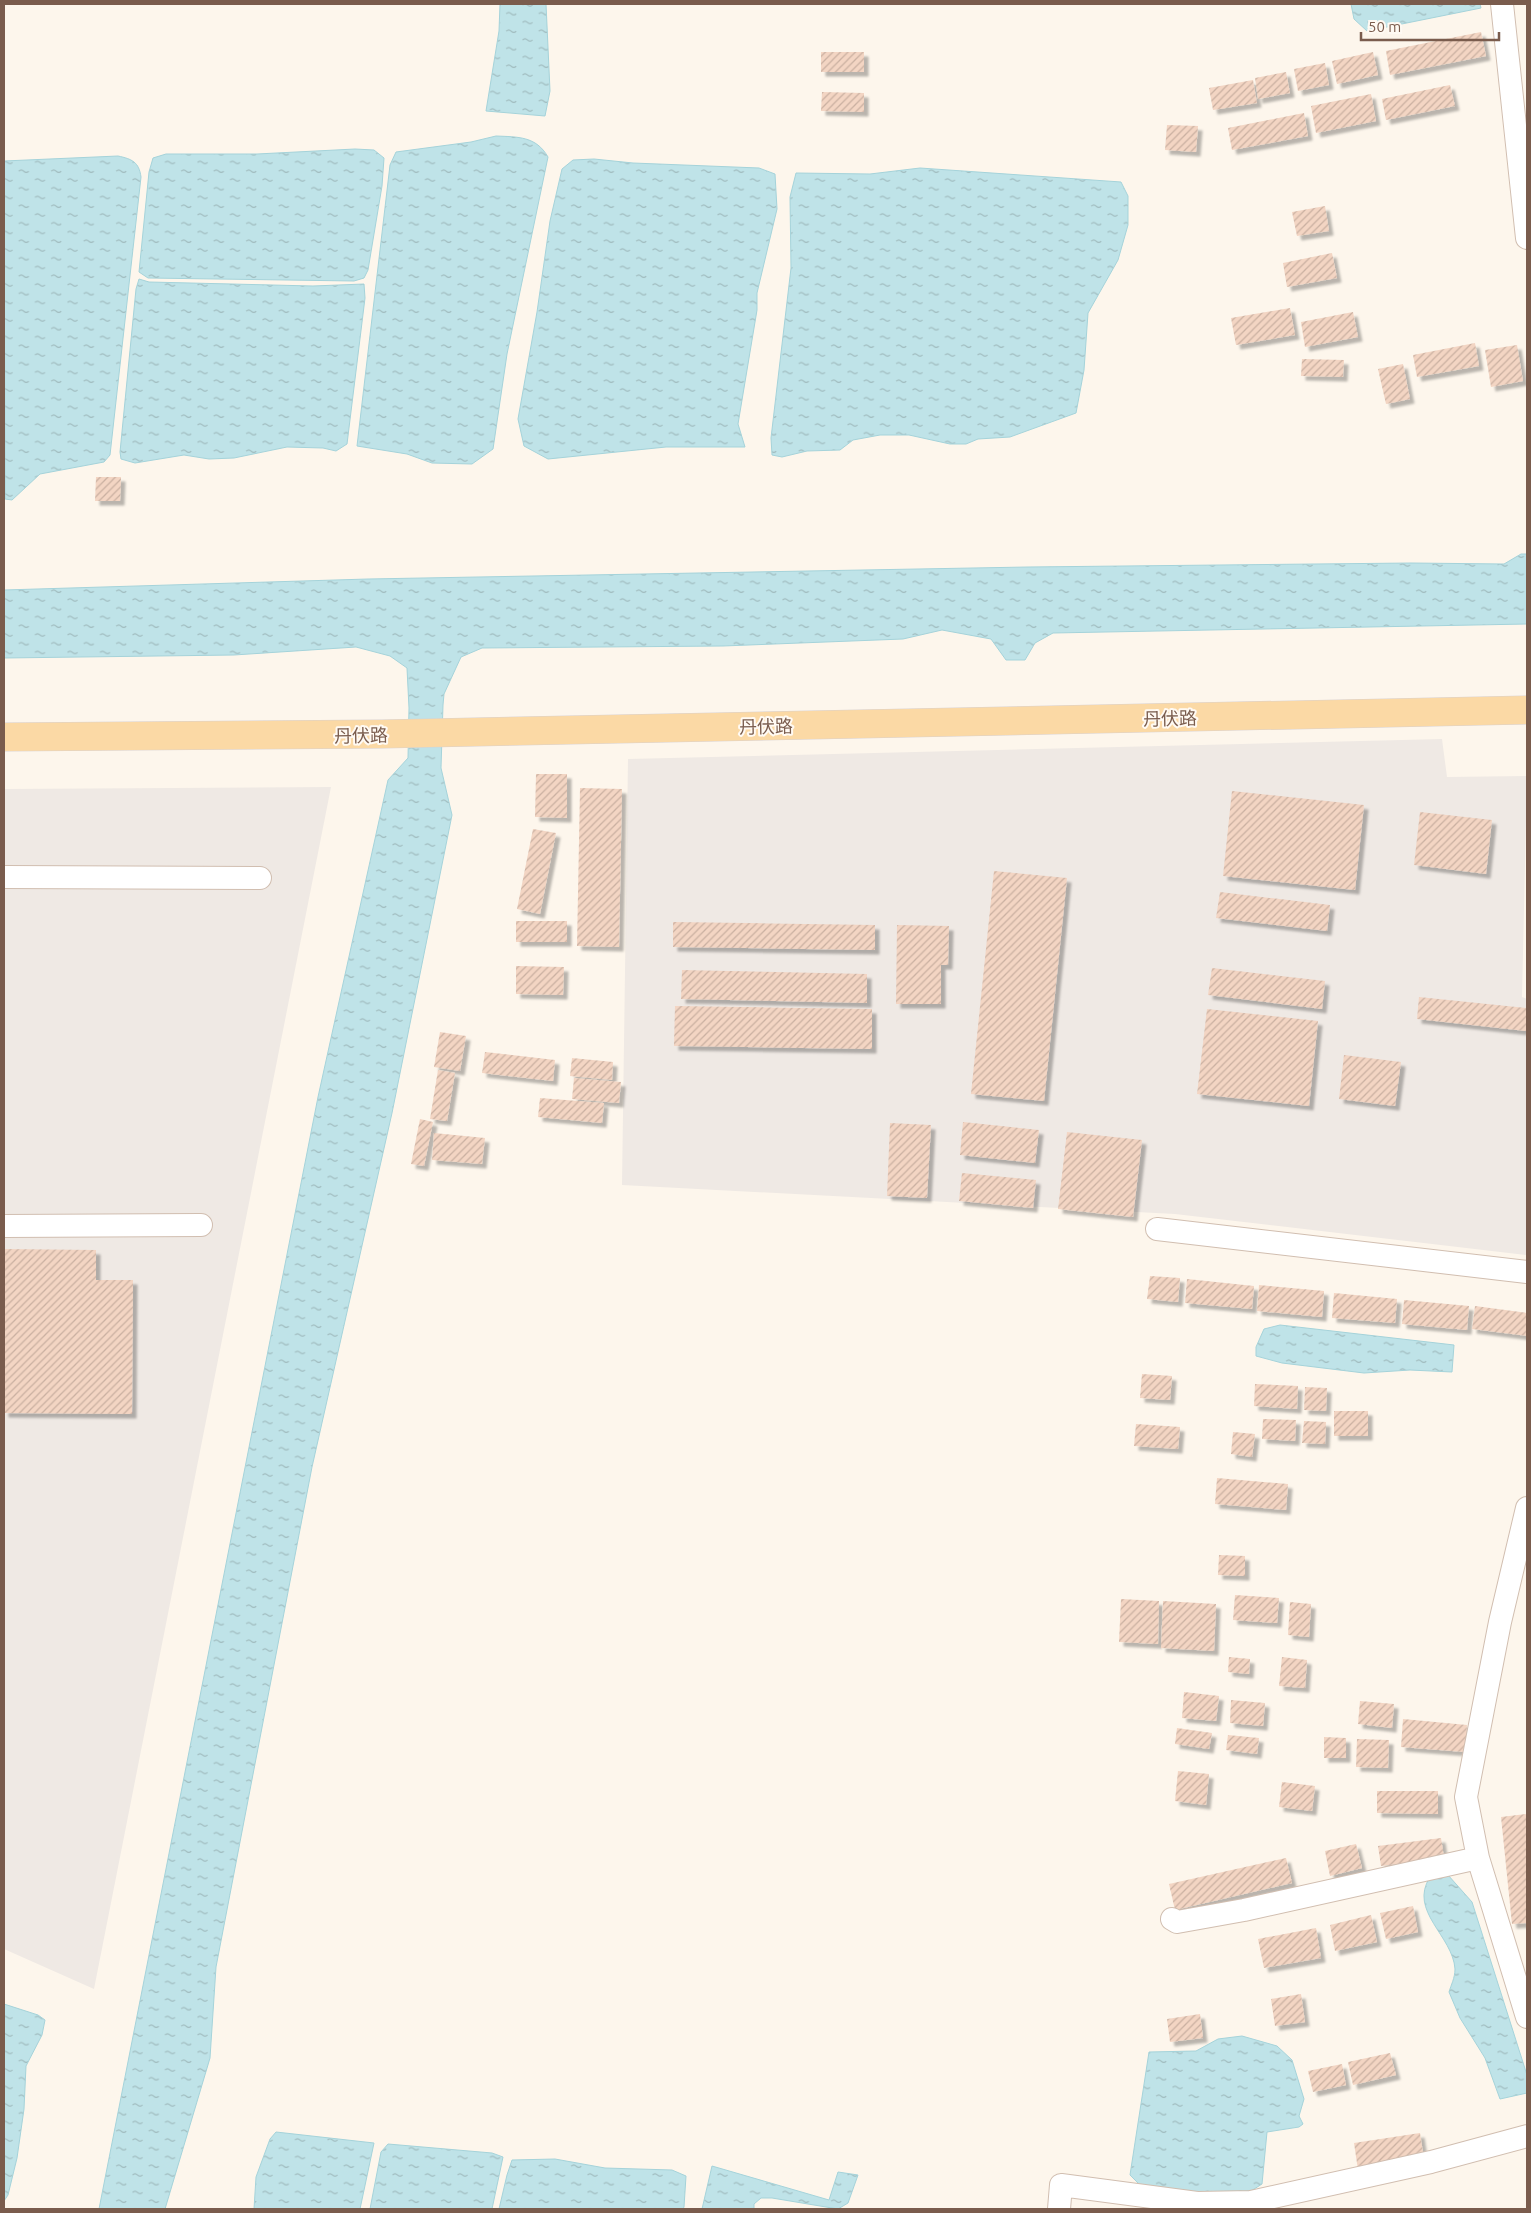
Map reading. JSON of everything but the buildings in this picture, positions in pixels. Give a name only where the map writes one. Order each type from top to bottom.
[{"type":"main road","name":"丹伏路","points":[[4,737],[382,734],[1527,710]]},
{"type":"street","points":[[1502,4],[1527,238]]},
{"type":"street","points":[[4,877],[260,878]]},
{"type":"street","points":[[4,1226],[202,1225]]},
{"type":"street","points":[[1157,1229],[1527,1272]]},
{"type":"street","points":[[1527,1508],[1500,1622],[1466,1797],[1478,1858],[1527,2017]]},
{"type":"street","points":[[1172,1919],[1177,1922],[1244,1910],[1478,1858]]},
{"type":"street","points":[[1059,2209],[1061,2185],[1197,2203],[1251,2202],[1431,2162],[1527,2136]]},
{"type":"shaded area","points":[[1442,739],[1447,777],[1527,776],[1522,997],[1527,999],[1527,1255],[1175,1214],[622,1185],[628,759]]},
{"type":"shaded area","points":[[331,787],[94,1989],[4,1949],[4,789]]},
{"type":"water","points":[[500,4],[546,4],[550,91],[545,116],[486,111],[499,31]]},
{"type":"water","points":[[1351,4],[1480,4],[1481,8],[1367,31],[1354,19]]},
{"type":"water","points":[[496,136],[532,141],[548,157],[507,354],[493,449],[472,464],[432,463],[407,454],[357,446],[390,165],[396,152],[471,142]]},
{"type":"water","points":[[355,149],[374,150],[384,158],[382,186],[368,270],[364,278],[354,281],[148,278],[139,272],[149,172],[153,158],[166,154],[257,154]]},
{"type":"water","points":[[118,156],[134,162],[139,168],[141,177],[110,455],[104,462],[40,474],[12,500],[5,499],[4,161]]},
{"type":"water","points":[[594,159],[633,163],[759,168],[775,174],[777,209],[757,293],[757,310],[738,424],[745,447],[666,447],[548,459],[524,446],[518,419],[537,312],[550,221],[562,169],[573,160]]},
{"type":"water","points":[[920,168],[1121,182],[1128,196],[1128,225],[1118,260],[1088,313],[1084,370],[1076,413],[1010,437],[978,439],[966,444],[950,444],[909,435],[880,435],[853,440],[840,450],[807,451],[782,457],[772,455],[771,438],[791,268],[790,197],[796,173],[870,174]]},
{"type":"water","points":[[139,279],[149,282],[313,286],[364,284],[365,298],[347,444],[336,451],[323,448],[287,447],[234,458],[209,459],[184,455],[135,463],[121,459],[120,452],[136,289]]},
{"type":"water","points":[[1521,554],[1527,554],[1527,624],[1053,633],[1035,643],[1025,660],[1006,660],[991,639],[942,630],[903,639],[723,646],[482,648],[461,657],[444,694],[443,705],[441,768],[452,815],[392,1113],[312,1467],[216,1967],[210,2058],[165,2209],[99,2209],[318,1097],[388,780],[408,758],[409,708],[407,668],[390,656],[356,647],[234,655],[4,658],[4,590],[368,579],[1028,567],[1411,563],[1504,564]]},
{"type":"water","points":[[1280,1325],[1454,1345],[1452,1372],[1410,1370],[1364,1373],[1282,1363],[1256,1356],[1256,1347],[1264,1329]]},
{"type":"water","points":[[1448,1875],[1472,1902],[1527,2075],[1527,2093],[1500,2099],[1485,2058],[1460,2018],[1449,1992],[1455,1972],[1452,1957],[1424,1901],[1425,1889],[1430,1877]]},
{"type":"water","points":[[4,2004],[38,2015],[45,2020],[42,2035],[26,2066],[24,2109],[17,2158],[8,2195],[4,2201]]},
{"type":"water","points":[[1242,2036],[1277,2046],[1292,2060],[1304,2099],[1299,2116],[1303,2124],[1299,2127],[1267,2132],[1262,2184],[1251,2191],[1189,2192],[1141,2186],[1130,2175],[1149,2052],[1196,2051],[1218,2039]]},
{"type":"water","points":[[276,2132],[374,2143],[360,2209],[254,2209],[256,2177],[270,2139]]},
{"type":"water","points":[[388,2144],[492,2153],[503,2157],[492,2209],[370,2209],[381,2152]]},
{"type":"water","points":[[555,2159],[605,2168],[672,2170],[686,2176],[684,2207],[683,2209],[499,2209],[512,2160]]},
{"type":"water","points":[[712,2166],[829,2200],[838,2172],[858,2175],[848,2203],[838,2209],[772,2198],[761,2198],[754,2204],[754,2209],[702,2209]]}]
